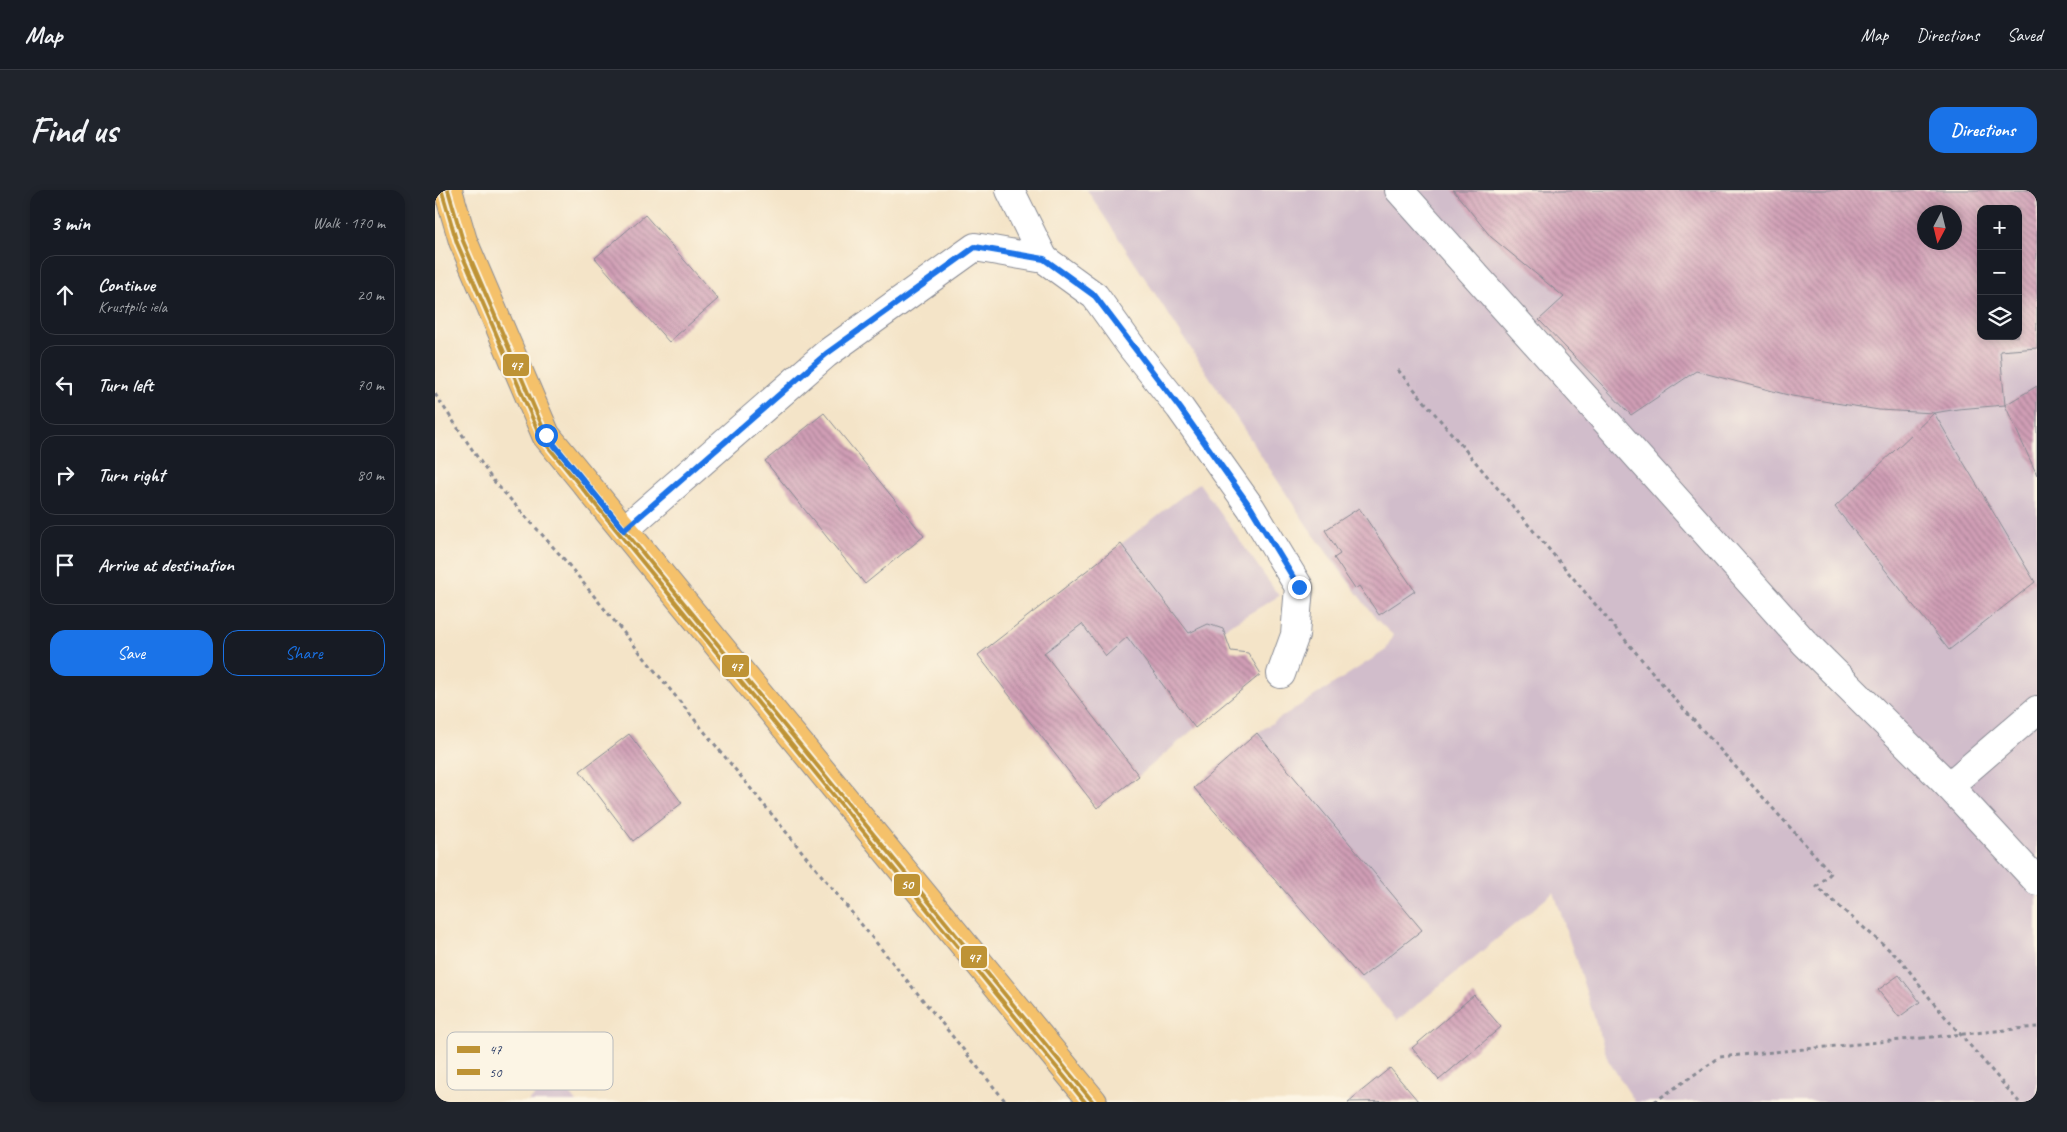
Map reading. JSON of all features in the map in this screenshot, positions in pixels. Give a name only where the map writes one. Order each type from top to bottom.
[{"type":"main road","points":[[447,190],[463,241],[546,435],[1093,1102]]},
{"type":"lane","points":[[1010,190],[1044,259]]},
{"type":"lane","points":[[1399,190],[1804,642],[1949,786],[2037,881]]},
{"type":"lane","points":[[624,530],[826,354],[975,247],[1044,259],[1095,296],[1180,408],[1251,508],[1299,587],[1295,635],[1281,674]]},
{"type":"lane","points":[[1949,786],[2037,710]]},
{"type":"path","points":[[1398,370],[1667,690],[1831,873],[1817,886],[1901,960],[1935,1005],[2019,1102]]},
{"type":"path","points":[[435,394],[492,478],[563,558],[1006,1102]]},
{"type":"path","points":[[1654,1102],[1720,1057],[2037,1027]]},
{"type":"shaded area","points":[[1087,190],[2037,190],[2037,1102],[1635,1102],[1608,1060],[1554,892],[1397,1021],[1194,788],[1257,733],[1386,650],[1393,635],[1376,619],[1308,527]]},
{"type":"shaded area","points":[[1199,483],[1279,596],[1223,629],[1208,624],[1189,633],[1121,544]]},
{"type":"shaded area","points":[[1082,624],[1106,655],[1127,637],[1195,728],[1139,776],[1044,653]]},
{"type":"shaded area","points":[[541,1090],[567,1090],[577,1102],[528,1102]]},
{"type":"building","points":[[1453,190],[2037,190],[2037,348],[2000,351],[2005,405],[1934,413],[1879,410],[1792,396],[1696,371],[1631,415],[1539,320],[1564,297],[1491,237]]},
{"type":"building","points":[[645,215],[718,299],[669,342],[595,258]]},
{"type":"building","points":[[2037,386],[2037,475],[2005,405]]},
{"type":"building","points":[[824,413],[924,536],[865,584],[765,461]]},
{"type":"building","points":[[1934,413],[2035,582],[1949,650],[1835,507]]},
{"type":"building","points":[[1359,508],[1415,591],[1379,615],[1359,586],[1355,589],[1334,558],[1340,554],[1325,530]]},
{"type":"building","points":[[1121,544],[1189,633],[1208,624],[1223,629],[1231,651],[1248,653],[1261,674],[1195,728],[1127,637],[1106,656],[1082,624],[1044,653],[1139,776],[1097,808],[978,655]]},
{"type":"building","points":[[1257,733],[1422,930],[1361,978],[1194,788]]},
{"type":"building","points":[[629,734],[682,803],[633,841],[580,771]]},
{"type":"building","points":[[1899,975],[1920,1002],[1899,1017],[1878,990]]},
{"type":"building","points":[[1474,995],[1501,1027],[1439,1080],[1412,1048]]},
{"type":"building","points":[[1390,1068],[1418,1101],[1348,1102]]},
{"type":"transit line","name":"47","points":[[448,190],[463,241],[546,435],[1093,1102]]},
{"type":"transit line","name":"50","points":[[442,192],[457,243],[541,438],[1085,1102]]},
{"type":"route","points":[[546,435],[624,530],[826,354],[975,247],[1044,259],[1095,296],[1133,349],[1180,408],[1251,508],[1299,587]]}]
